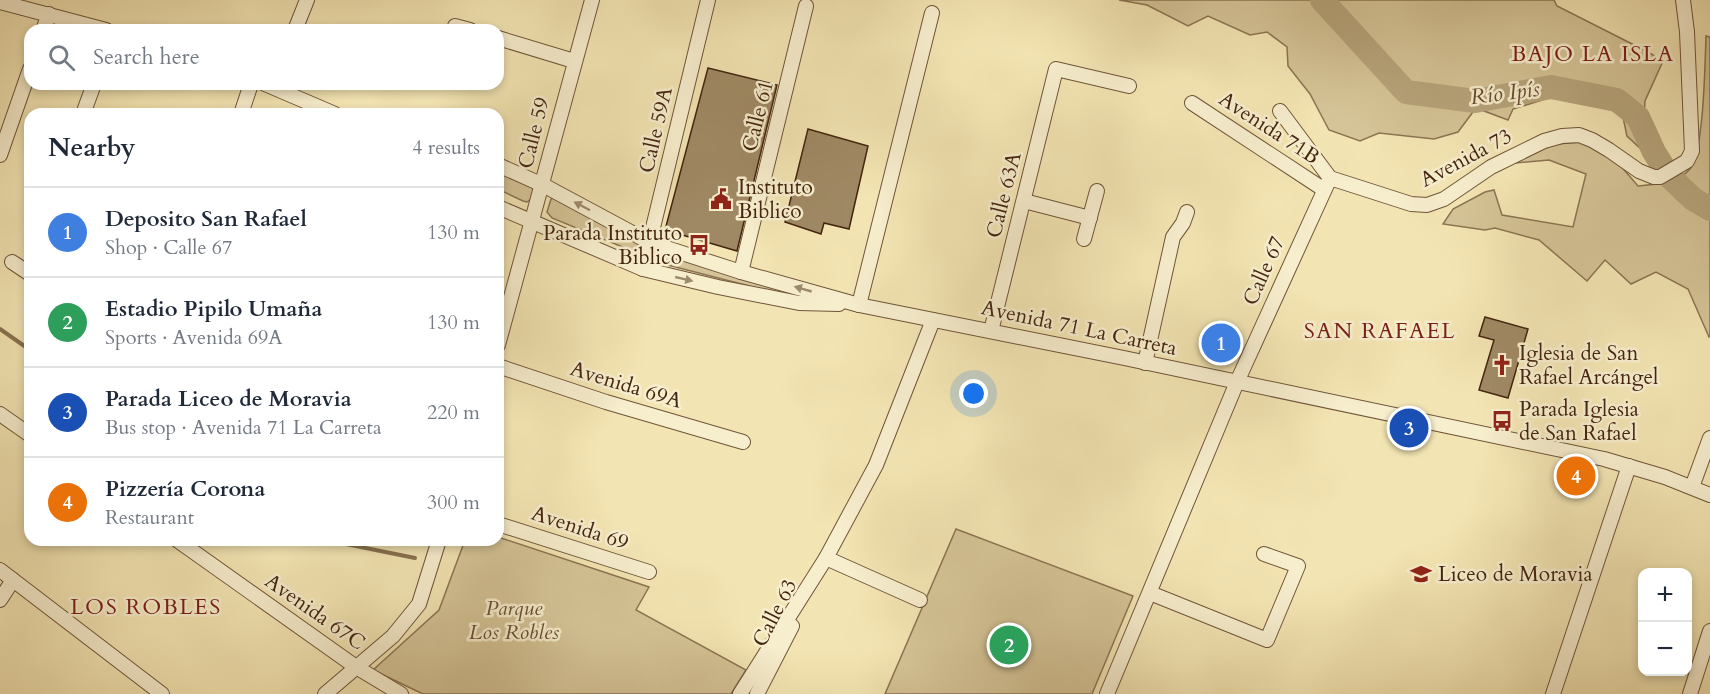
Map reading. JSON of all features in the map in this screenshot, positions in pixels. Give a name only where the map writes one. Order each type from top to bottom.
[{"type":"street","points":[[297,24],[307,0]]},
{"type":"street","name":"Calle 59","points":[[504,323],[592,0]]},
{"type":"street","name":"Calle 59A","points":[[643,269],[708,0]]},
{"type":"street","name":"Avenida 73","points":[[1326,183],[1411,204],[1426,205],[1444,198],[1491,168],[1544,141],[1562,136],[1579,135],[1609,150],[1639,171],[1660,177],[1687,161],[1692,151],[1687,32],[1683,0]]},
{"type":"street","points":[[0,2],[42,8],[89,24]]},
{"type":"street","name":"Calle 61","points":[[741,272],[806,6]]},
{"type":"street","points":[[42,8],[43,24]]},
{"type":"street","points":[[859,305],[932,13]]},
{"type":"street","points":[[504,40],[574,61]]},
{"type":"street","name":"Calle 63A","points":[[991,331],[1056,69],[1130,86]]},
{"type":"street","points":[[0,155],[24,86]]},
{"type":"street","points":[[85,108],[92,90]]},
{"type":"street","points":[[243,108],[249,90]]},
{"type":"street","points":[[282,90],[322,108]]},
{"type":"street","name":"Avenida 71B","points":[[1192,103],[1326,183]]},
{"type":"street","points":[[1280,111],[1326,183]]},
{"type":"street","name":"Avenida 71 La Carreta","points":[[504,168],[543,185],[651,243],[741,272],[859,305],[1604,459],[1710,495]]},
{"type":"street","name":"Calle 67","points":[[1107,694],[1237,382],[1326,183]]},
{"type":"street","points":[[1084,239],[1097,190]]},
{"type":"street","points":[[1024,201],[1090,218]]},
{"type":"street","name":"Avenida 71 La Carreta","points":[[504,209],[643,269],[800,303],[859,305]]},
{"type":"street","points":[[1145,363],[1173,237],[1184,223],[1187,212]]},
{"type":"street","points":[[12,262],[24,270]]},
{"type":"street","points":[[740,694],[826,558],[876,465],[933,320]]},
{"type":"street","name":"Avenida 69A","points":[[504,368],[606,402],[743,442]]},
{"type":"street","points":[[0,414],[24,431]]},
{"type":"street","points":[[1692,487],[1710,438]]},
{"type":"street","points":[[1553,694],[1629,466]]},
{"type":"street","name":"Avenida 69","points":[[504,526],[650,572]]},
{"type":"street","name":"Avenida 67C","points":[[185,546],[356,668],[401,694]]},
{"type":"street","points":[[325,694],[393,636],[419,604],[437,546]]},
{"type":"street","points":[[1150,593],[1267,640],[1298,567],[1264,554]]},
{"type":"street","points":[[826,558],[920,600]]},
{"type":"street","name":"Calle 63","points":[[763,692],[826,558]]},
{"type":"street","points":[[0,570],[162,694]]},
{"type":"street","points":[[0,600],[13,580]]},
{"type":"street","points":[[1690,694],[1710,631]]},
{"type":"street","points":[[748,680],[763,692]]},
{"type":"green space","points":[[1119,0],[1554,0],[1557,6],[1663,61],[1645,101],[1642,150],[1627,136],[1621,108],[1584,87],[1513,109],[1508,120],[1476,108],[1458,132],[1434,139],[1379,133],[1360,141],[1329,130],[1310,94],[1288,66],[1287,47],[1267,32],[1250,35],[1208,16],[1188,26],[1147,5]]},
{"type":"green space","points":[[1706,36],[1710,37],[1709,337],[1688,289],[1656,272],[1631,284],[1605,260],[1587,281],[1539,240],[1495,228],[1485,230],[1443,224],[1453,209],[1485,192],[1494,190],[1502,215],[1573,227],[1586,174],[1549,160],[1515,163],[1544,145],[1582,142],[1613,157],[1638,186],[1666,182],[1685,174],[1695,159],[1701,126]]},
{"type":"green space","points":[[504,173],[527,183],[534,189],[531,199],[527,202],[504,192]]},
{"type":"green space","points":[[555,197],[648,245],[642,255],[552,218],[547,212],[551,199]]},
{"type":"green space","points":[[658,249],[781,290],[777,293],[660,263],[655,256]]},
{"type":"green space","points":[[956,529],[1133,596],[1092,694],[885,694]]},
{"type":"green space","name":"Parque Los Robles","points":[[504,539],[649,587],[636,610],[746,670],[731,694],[423,694],[373,670],[439,610],[463,546],[504,546]]},
{"type":"building","name":"Instituto Biblico","points":[[708,68],[777,85],[737,251],[665,230]]},
{"type":"building","points":[[808,129],[868,146],[849,229],[824,223],[821,234],[785,222]]},
{"type":"building","name":"Iglesia de San Rafael Arcángel","points":[[1485,317],[1528,329],[1508,398],[1479,390],[1494,340],[1479,336]]},
{"type":"waterway","name":"Río Ipís","points":[[1322,0],[1406,92],[1475,101],[1551,87],[1617,100],[1638,117],[1654,152],[1669,176],[1693,199],[1710,209]]},
{"type":"waterway","points":[[0,329],[24,346]]},
{"type":"waterway","points":[[356,546],[415,558]]},
{"type":"place","name":"Instituto Biblico","points":[[721,199]]},
{"type":"place","name":"Parada Instituto Biblico","points":[[699,245]]},
{"type":"place","name":"Deposito San Rafael","points":[[1221,343]]},
{"type":"place","name":"Iglesia de San Rafael Arcángel","points":[[1502,365]]},
{"type":"place","name":"Parada Iglesia de San Rafael","points":[[1502,421]]},
{"type":"place","name":"Parada Liceo de Moravia","points":[[1409,428]]},
{"type":"place","name":"Pizzería Corona","points":[[1576,476]]},
{"type":"place","name":"Liceo de Moravia","points":[[1421,574]]},
{"type":"place","name":"Estadio Pipilo Umaña","points":[[1009,645]]},
{"type":"district","name":"BAJO LA ISLA","points":[[1593,54]]},
{"type":"district","name":"SAN RAFAEL","points":[[1380,331]]},
{"type":"district","name":"LOS ROBLES","points":[[146,607]]}]
